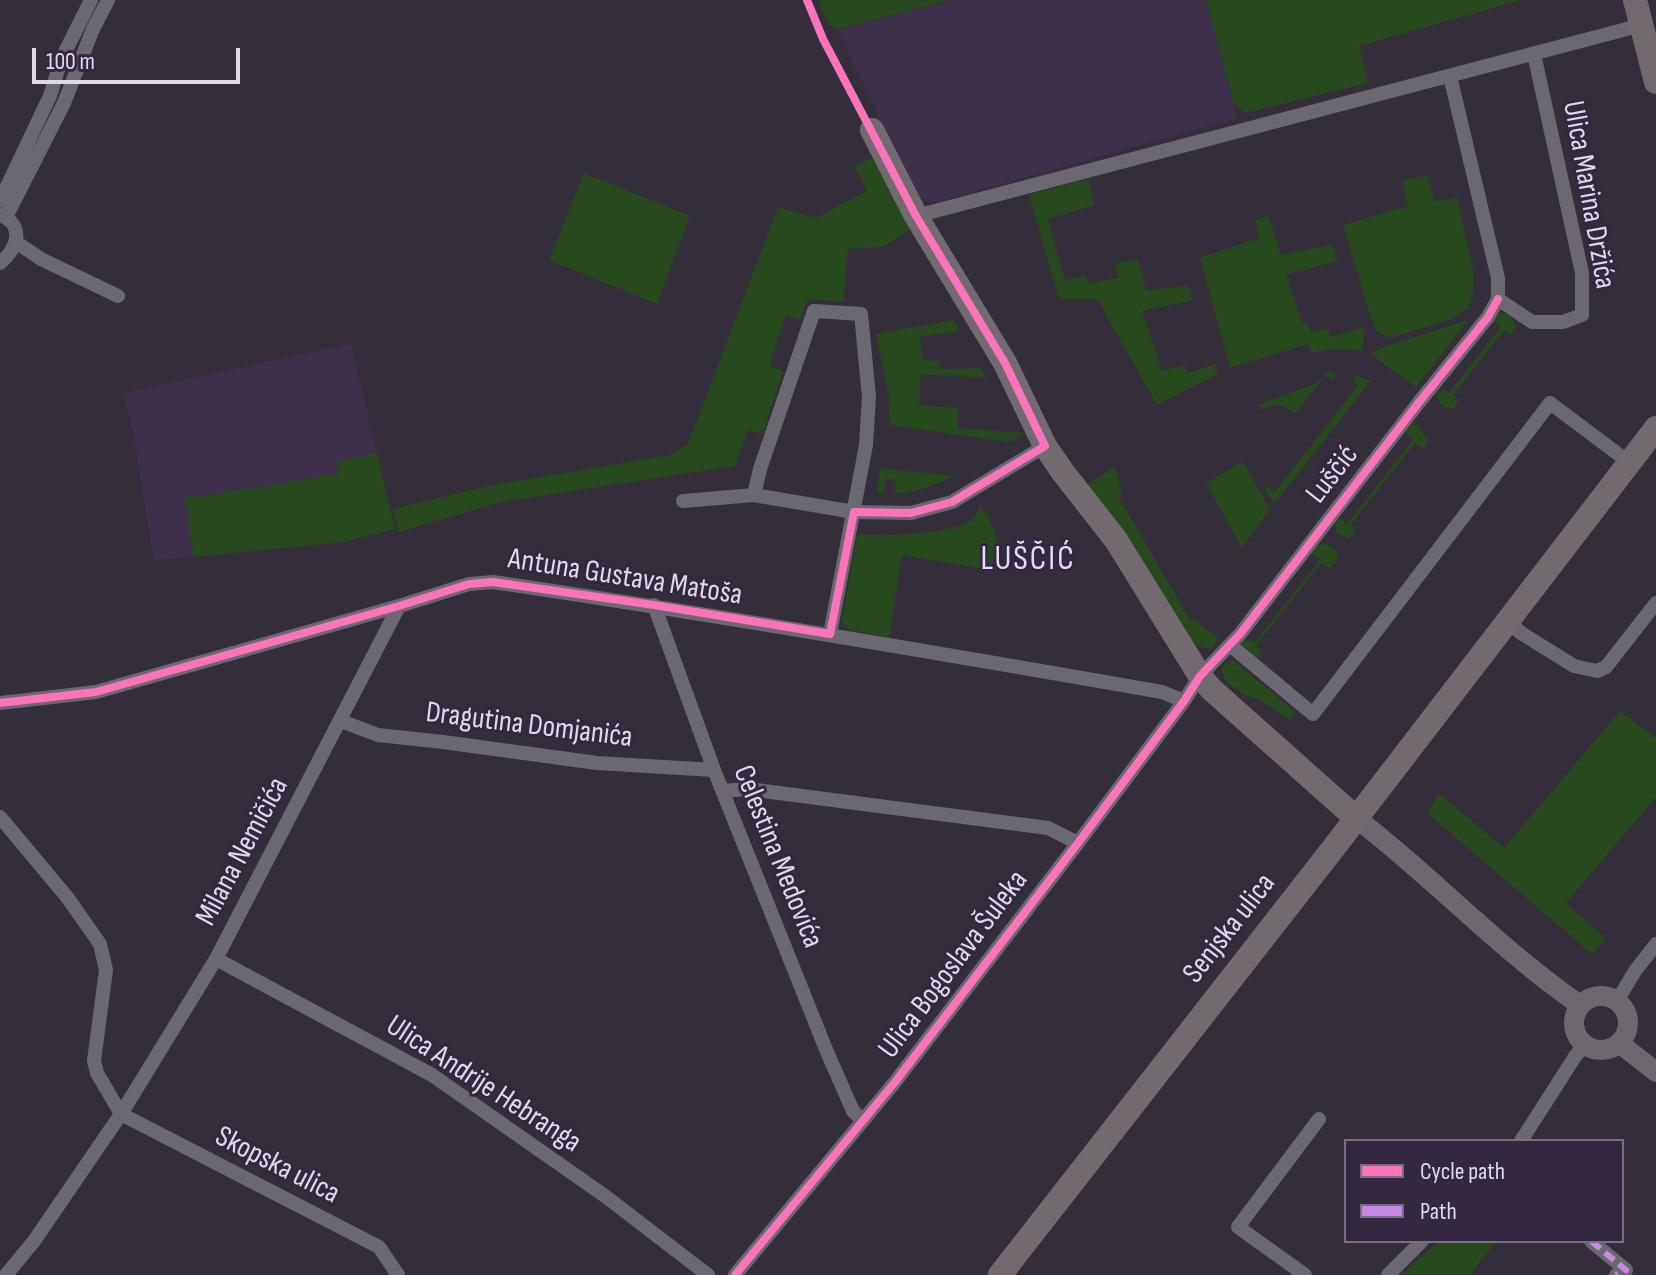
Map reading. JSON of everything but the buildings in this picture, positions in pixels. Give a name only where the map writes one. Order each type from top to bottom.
[{"type":"main road","points":[[1635,0],[1656,82]]},
{"type":"main road","points":[[872,130],[916,216],[1005,363],[1045,446],[1116,540],[1200,676],[1356,818]]},
{"type":"main road","name":"Senjska ulica","points":[[1000,1275],[1656,428]]},
{"type":"street","points":[[0,201],[50,96],[61,60],[91,0]]},
{"type":"street","points":[[108,0],[58,115],[3,216],[16,230],[9,253],[41,259],[118,296]]},
{"type":"street","points":[[916,216],[1642,25]]},
{"type":"street","name":"Ulica Marina Držića","points":[[1498,299],[1532,322],[1563,322],[1582,315],[1582,273],[1534,54]]},
{"type":"street","points":[[1450,76],[1498,278],[1498,299]]},
{"type":"street","name":"Luščić","points":[[1200,676],[1230,645],[1488,317],[1498,299]]},
{"type":"street","points":[[754,495],[814,311],[861,314],[869,397],[866,445],[830,634]]},
{"type":"street","points":[[1230,645],[1313,714],[1550,403],[1630,463]]},
{"type":"street","points":[[683,501],[754,495],[854,512],[911,513],[952,502],[1045,446]]},
{"type":"street","name":"Antuna Gustava Matoša","points":[[0,703],[96,692],[469,584],[493,582],[830,634],[1162,692],[1184,701]]},
{"type":"street","points":[[1507,620],[1521,633],[1574,666],[1597,671],[1606,667],[1656,603]]},
{"type":"street","name":"Celestina Medovića","points":[[654,605],[714,770],[827,1052],[853,1111],[863,1121]]},
{"type":"street","name":"Milana Nemičića","points":[[6,1275],[34,1241],[121,1114],[216,959],[399,606]]},
{"type":"street","name":"Ulica Bogoslava Šuleka","points":[[735,1275],[863,1121],[1078,843],[1200,676]]},
{"type":"street","name":"Dragutina Domjanića","points":[[341,721],[378,735],[597,763],[714,770]]},
{"type":"street","points":[[723,791],[748,789],[1048,828],[1078,843]]},
{"type":"street","points":[[0,817],[67,897],[100,944],[106,970],[94,1061],[97,1073],[121,1114]]},
{"type":"street","points":[[1356,818],[1490,933],[1580,1005]]},
{"type":"street","points":[[1617,1001],[1656,944]]},
{"type":"street","name":"Ulica Andrije Hebranga","points":[[216,959],[432,1075],[605,1196],[708,1275]]},
{"type":"street","points":[[1594,997],[1610,997],[1617,1001],[1628,1021],[1619,1043],[1603,1050],[1585,1045],[1575,1030],[1574,1022],[1580,1005],[1594,997]]},
{"type":"street","points":[[1619,1043],[1656,1072]]},
{"type":"street","points":[[1522,1139],[1585,1045]]},
{"type":"street","name":"Skopska ulica","points":[[121,1114],[379,1247],[398,1275]]},
{"type":"street","points":[[1305,1275],[1238,1227],[1319,1119]]},
{"type":"street","points":[[1388,1275],[1420,1243]]},
{"type":"street","points":[[1593,1243],[1621,1272]]},
{"type":"shaded area","points":[[953,0],[1206,0],[1237,118],[937,202],[926,201],[912,190],[838,29]]},
{"type":"shaded area","points":[[351,344],[395,529],[344,542],[154,560],[133,432],[123,393]]},
{"type":"green space","points":[[819,0],[951,0],[838,29],[828,21]]},
{"type":"green space","points":[[1206,0],[1521,0],[1359,46],[1368,83],[1245,113],[1234,104]]},
{"type":"green space","points":[[877,156],[915,226],[883,247],[848,249],[843,302],[808,299],[800,320],[786,315],[769,366],[783,371],[763,434],[748,430],[735,466],[501,502],[399,532],[393,509],[493,485],[670,455],[687,444],[778,207],[816,218],[867,191],[854,166]]},
{"type":"green space","points":[[584,173],[690,216],[657,304],[549,260]]},
{"type":"green space","points":[[1427,175],[1435,201],[1457,198],[1474,274],[1473,292],[1468,308],[1452,319],[1391,338],[1377,332],[1343,225],[1408,206],[1402,181]]},
{"type":"green space","points":[[1089,179],[1094,205],[1048,219],[1065,280],[1085,276],[1089,284],[1118,277],[1115,264],[1138,259],[1146,291],[1188,285],[1193,300],[1142,311],[1162,371],[1184,365],[1188,373],[1215,364],[1219,373],[1157,405],[1097,299],[1059,299],[1029,195]]},
{"type":"green space","points":[[1269,217],[1281,255],[1332,245],[1338,261],[1286,275],[1303,324],[1308,323],[1311,333],[1327,328],[1331,337],[1365,327],[1362,351],[1336,349],[1311,353],[1307,344],[1230,368],[1200,258],[1260,238],[1255,220]]},
{"type":"green space","points":[[1500,313],[1514,320],[1516,326],[1511,335],[1504,330],[1453,395],[1459,400],[1454,408],[1445,407],[1436,395],[1442,389],[1449,393],[1501,327],[1493,320]]},
{"type":"green space","points":[[954,320],[959,331],[919,337],[923,360],[939,361],[940,369],[980,368],[986,378],[921,374],[919,405],[958,408],[958,428],[1025,433],[1008,442],[890,425],[889,397],[876,334]]},
{"type":"green space","points":[[1468,320],[1416,387],[1370,354],[1383,347]]},
{"type":"green space","points":[[1329,371],[1336,374],[1333,380],[1325,376],[1296,413],[1280,406],[1263,410],[1258,405],[1315,384]]},
{"type":"green space","points":[[1355,375],[1371,381],[1274,504],[1265,489],[1267,486],[1275,492],[1358,385],[1354,381]]},
{"type":"green space","points":[[1415,422],[1428,441],[1424,449],[1415,443],[1350,526],[1356,531],[1350,538],[1343,537],[1336,531],[1335,523],[1339,518],[1347,524],[1413,440],[1405,432]]},
{"type":"green space","points":[[376,452],[395,529],[344,542],[194,557],[185,499],[339,474],[337,463]]},
{"type":"green space","points":[[1243,462],[1270,509],[1242,548],[1206,483]]},
{"type":"green space","points":[[1115,467],[1122,495],[1119,498],[1191,621],[1195,620],[1218,637],[1212,649],[1195,646],[1085,486]]},
{"type":"green space","points":[[880,468],[954,476],[903,493],[895,493],[896,480],[885,479],[884,493],[877,493]]},
{"type":"green space","points":[[980,505],[996,536],[997,571],[902,555],[889,638],[844,628],[842,620],[857,535],[919,533],[953,528],[975,517]]},
{"type":"green space","points":[[1327,544],[1337,552],[1337,561],[1330,568],[1321,563],[1256,646],[1262,651],[1257,658],[1242,649],[1241,643],[1245,638],[1254,643],[1320,560],[1311,552],[1317,545]]},
{"type":"green space","points":[[1232,660],[1296,712],[1290,720],[1227,682],[1221,671],[1224,664]]},
{"type":"green space","points":[[1620,711],[1656,738],[1656,797],[1566,903],[1606,939],[1592,954],[1428,814],[1439,793],[1504,848]]},
{"type":"green space","points":[[1437,1243],[1495,1243],[1469,1275],[1401,1275]]},
{"type":"marked path","points":[[1593,1243],[1626,1270],[1616,1275]]},
{"type":"cycle path","points":[[0,703],[96,692],[469,584],[493,582],[830,634],[854,512],[911,513],[952,502],[1045,446],[1005,363],[916,216],[823,39],[807,0]]},
{"type":"cycle path","points":[[735,1275],[895,1082],[1078,843],[1200,676],[1240,634],[1488,317],[1498,299]]},
{"type":"district","name":"LUŠČIĆ","points":[[1028,560]]}]
